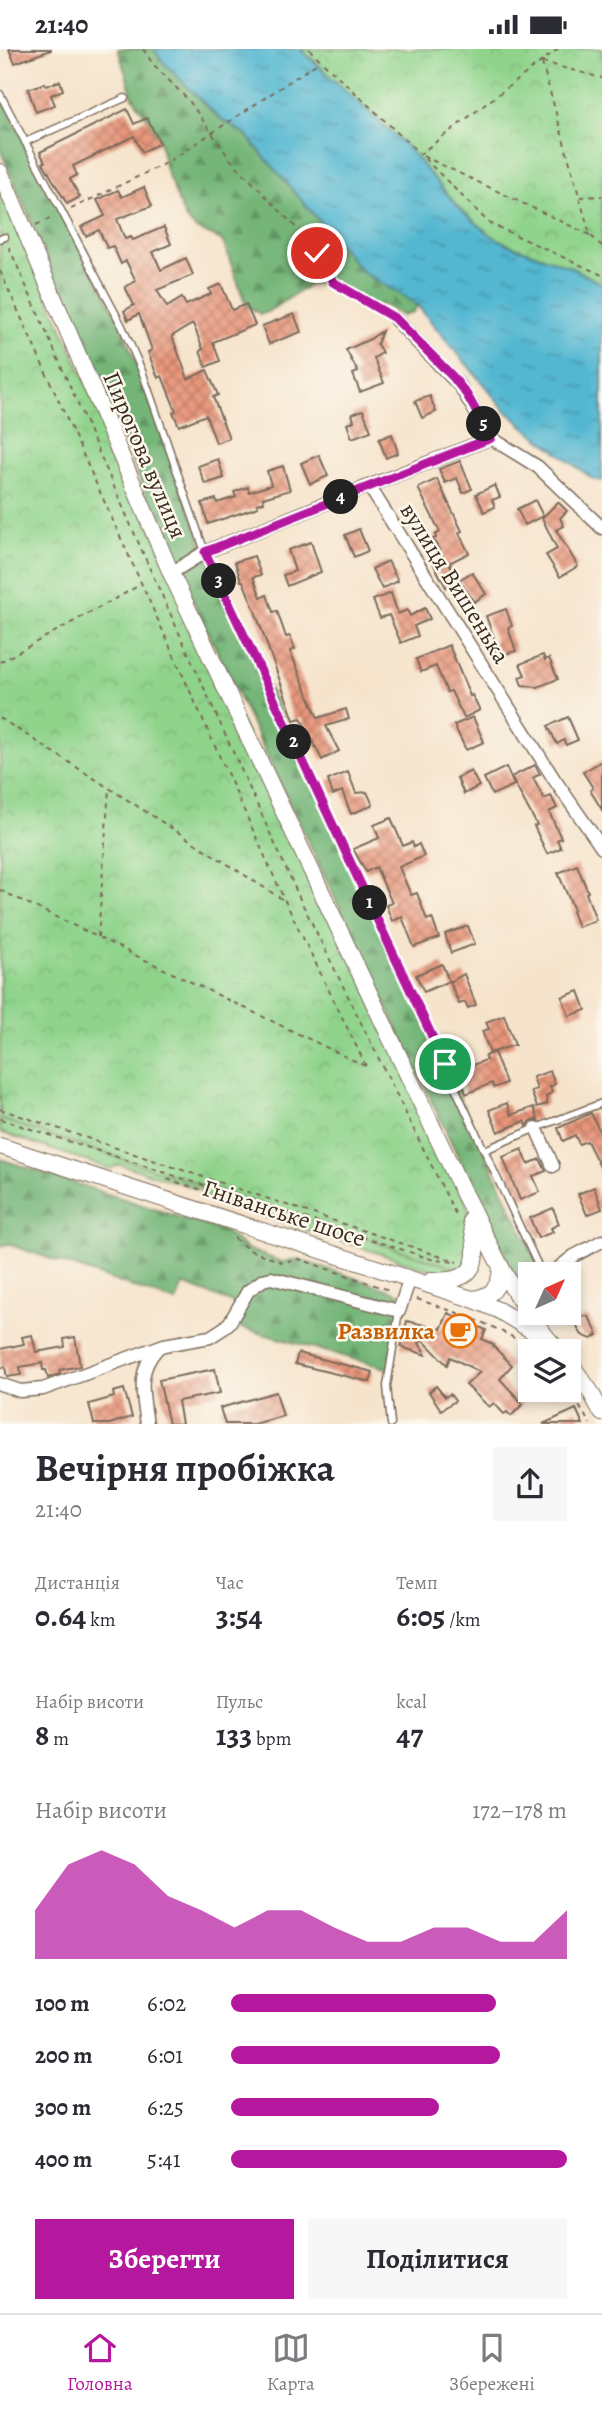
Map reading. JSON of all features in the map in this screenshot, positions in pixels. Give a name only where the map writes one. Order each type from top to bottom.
[{"type":"main road","name":"Пирогова вулиця","points":[[0,172],[171,573],[464,1194],[501,1268],[518,1285]]},
{"type":"main road","name":"Гніванське шосе","points":[[1,1149],[472,1299],[498,1310],[544,1339]]},
{"type":"main road","points":[[410,1278],[453,1280],[472,1266],[477,1248],[464,1194]]},
{"type":"main road","points":[[472,1299],[489,1295],[496,1289],[501,1268]]},
{"type":"main road","points":[[581,1381],[602,1413]]},
{"type":"street","points":[[396,319],[460,386],[491,438],[538,467],[602,528]]},
{"type":"street","points":[[369,486],[491,438]]},
{"type":"street","name":"вулиця Вишенька","points":[[171,573],[205,552],[369,486],[554,779],[602,848]]},
{"type":"street","points":[[536,1128],[553,1165]]},
{"type":"street","points":[[566,1262],[602,1241]]},
{"type":"street","points":[[0,1384],[20,1391],[43,1389],[164,1345],[201,1339],[218,1333],[230,1322],[248,1291],[271,1277],[398,1311],[410,1278]]},
{"type":"street","points":[[147,1424],[142,1376],[149,1358],[157,1349]]},
{"type":"lane","points":[[0,94],[132,348],[205,552],[536,1262]]},
{"type":"lane","points":[[25,142],[125,98]]},
{"type":"lane","points":[[485,1150],[602,1104]]},
{"type":"lane","points":[[391,1424],[387,1386],[398,1311]]},
{"type":"path","points":[[142,49],[190,102],[236,166],[310,242],[333,282],[396,319]]},
{"type":"path","points":[[309,49],[482,217],[494,226],[602,275]]},
{"type":"path","points":[[420,154],[558,49]]},
{"type":"path","points":[[33,226],[168,162],[320,61]]},
{"type":"path","points":[[541,62],[602,78]]},
{"type":"path","points":[[541,62],[590,235]]},
{"type":"path","points":[[420,154],[590,235],[602,246]]},
{"type":"path","points":[[579,197],[602,196]]},
{"type":"path","points":[[3,238],[299,897],[457,1218]]},
{"type":"path","points":[[0,271],[285,901],[366,1066],[0,890]]},
{"type":"path","points":[[0,662],[142,584]]},
{"type":"path","points":[[0,718],[285,901]]},
{"type":"path","points":[[98,937],[110,788]]},
{"type":"path","points":[[0,1109],[460,1263],[435,1260],[0,1119]]},
{"type":"path","points":[[167,1179],[202,1191]]},
{"type":"path","points":[[233,1237],[249,1250],[282,1262],[299,1259],[489,1325],[518,1340]]},
{"type":"path","points":[[577,1402],[590,1424]]},
{"type":"green space","points":[[118,49],[154,49],[163,62],[218,117],[246,135],[371,278],[406,295],[417,305],[413,312],[403,316],[381,304],[372,307],[333,282],[311,284],[260,314],[246,305],[224,244],[220,239],[196,229],[185,218],[166,170],[160,143],[133,97]]},
{"type":"green space","points":[[300,49],[602,49],[602,284],[570,267],[507,244],[491,235],[461,210],[315,61]]},
{"type":"green space","points":[[0,94],[122,326],[205,552],[536,1262],[518,1262],[518,1276],[508,1261],[178,569],[0,149]]},
{"type":"green space","points":[[0,189],[171,573],[464,1194],[475,1236],[467,1272],[0,1119]]},
{"type":"green space","points":[[0,1119],[467,1272],[447,1275],[200,1196],[202,1190],[119,1164],[110,1169],[0,1132]]},
{"type":"green space","points":[[0,1159],[225,1232],[249,1250],[282,1262],[299,1259],[404,1295],[390,1369],[238,1327],[244,1307],[183,1284],[176,1302],[8,1244],[0,1246]]},
{"type":"water","points":[[154,49],[300,49],[406,146],[461,210],[491,235],[507,244],[570,267],[602,284],[602,481],[593,479],[505,410],[417,305],[361,270],[246,135],[218,117],[163,62]]},
{"type":"building","points":[[9,49],[51,49],[51,50],[15,63]]},
{"type":"building","points":[[60,81],[63,90],[51,95],[55,105],[36,112],[28,89]]},
{"type":"building","points":[[127,109],[134,124],[147,118],[160,143],[142,152],[134,136],[73,166],[77,175],[70,179],[80,197],[67,204],[43,163],[45,162],[40,152]]},
{"type":"building","points":[[144,187],[152,206],[117,219],[125,239],[131,237],[133,240],[164,227],[171,244],[153,252],[161,270],[186,258],[193,275],[157,290],[167,307],[182,298],[186,305],[211,294],[209,289],[221,284],[232,310],[246,304],[255,325],[213,342],[220,361],[206,367],[200,351],[203,349],[193,324],[172,336],[188,379],[207,370],[218,395],[213,397],[229,438],[216,443],[206,415],[179,426],[162,376],[158,378],[148,352],[152,350],[139,314],[128,320],[124,311],[134,305],[125,287],[136,281],[126,261],[121,264],[113,246],[107,248],[99,230],[86,236],[81,227],[105,216],[97,200],[118,190],[122,197]]},
{"type":"building","points":[[294,314],[301,332],[269,344],[262,326]]},
{"type":"building","points":[[382,331],[377,344],[382,353],[374,358],[384,383],[360,392],[353,374],[358,372],[346,350]]},
{"type":"building","points":[[430,396],[436,412],[422,418],[415,401]]},
{"type":"building","points":[[363,410],[371,431],[352,438],[347,424],[354,421],[352,414]]},
{"type":"building","points":[[392,434],[398,453],[386,458],[379,439]]},
{"type":"building","points":[[319,455],[328,476],[310,484],[301,463]]},
{"type":"building","points":[[218,459],[224,478],[205,484],[198,466]]},
{"type":"building","points":[[460,461],[472,489],[463,493],[457,478],[445,483],[439,469]]},
{"type":"building","points":[[283,466],[290,490],[263,498],[264,502],[257,504],[258,507],[208,524],[202,503],[216,499],[217,503],[236,497],[234,492],[248,487],[249,492],[271,485],[267,471]]},
{"type":"building","points":[[437,479],[462,531],[459,533],[469,553],[449,563],[458,580],[446,587],[434,565],[445,561],[433,539],[440,532],[418,488]]},
{"type":"building","points":[[495,485],[500,497],[492,500],[495,507],[484,512],[476,494]]},
{"type":"building","points":[[535,500],[543,516],[525,525],[517,509]]},
{"type":"building","points":[[558,502],[567,511],[560,518],[564,526],[556,530],[578,566],[560,577],[546,555],[557,549],[542,518]]},
{"type":"building","points":[[359,529],[368,551],[354,557],[345,535]]},
{"type":"building","points":[[311,542],[321,572],[287,586],[283,575],[295,571],[288,550]]},
{"type":"building","points":[[254,556],[261,575],[253,577],[261,597],[267,595],[273,612],[277,611],[286,637],[290,636],[295,649],[290,651],[318,718],[346,709],[349,719],[326,726],[339,751],[322,760],[301,718],[294,720],[255,611],[241,581],[235,562]]},
{"type":"building","points":[[388,561],[398,581],[382,589],[372,569]]},
{"type":"building","points":[[472,572],[486,594],[474,602],[459,580]]},
{"type":"building","points":[[391,593],[398,614],[407,610],[410,616],[425,608],[430,619],[414,626],[418,636],[401,643],[389,615],[380,618],[373,600]]},
{"type":"building","points":[[506,609],[512,626],[508,628],[516,651],[498,656],[486,616]]},
{"type":"building","points":[[449,645],[470,696],[472,695],[480,710],[464,718],[451,691],[447,692],[436,666],[421,672],[416,659]]},
{"type":"building","points":[[543,655],[545,660],[549,658],[558,679],[538,687],[522,685],[519,677],[525,675],[520,664]]},
{"type":"building","points":[[473,717],[484,742],[466,750],[454,725]]},
{"type":"building","points":[[568,717],[578,740],[566,745],[564,740],[557,744],[548,726]]},
{"type":"building","points":[[602,761],[602,810],[583,772]]},
{"type":"building","points":[[535,765],[540,774],[533,778],[544,799],[551,796],[557,808],[549,812],[561,838],[557,840],[561,848],[547,854],[534,826],[537,825],[511,777]]},
{"type":"building","points":[[506,767],[514,785],[492,795],[484,778]]},
{"type":"building","points":[[471,771],[479,786],[464,794],[457,778]]},
{"type":"building","points":[[348,772],[356,793],[367,792],[373,805],[351,814],[342,791],[333,795],[328,780]]},
{"type":"building","points":[[391,818],[403,846],[412,842],[414,847],[419,844],[424,856],[399,867],[411,895],[417,893],[427,920],[432,918],[439,938],[414,947],[402,917],[392,921],[386,905],[392,903],[376,867],[366,872],[353,849],[379,838],[374,825]]},
{"type":"building","points":[[577,865],[596,920],[578,927],[572,911],[574,910],[558,873]]},
{"type":"building","points":[[468,926],[475,944],[451,953],[445,934]]},
{"type":"building","points":[[442,964],[449,981],[424,992],[416,975]]},
{"type":"building","points":[[464,974],[476,1005],[468,1008],[465,1002],[459,1004],[450,982]]},
{"type":"building","points":[[579,991],[586,1010],[569,1016],[562,997]]},
{"type":"building","points":[[504,1015],[515,1045],[490,1053],[482,1031],[489,1029],[486,1022]]},
{"type":"building","points":[[494,1052],[506,1083],[494,1088],[492,1083],[466,1094],[460,1073],[486,1060],[485,1056]]},
{"type":"building","points":[[550,1071],[555,1084],[550,1087],[552,1092],[546,1097],[547,1104],[537,1107],[531,1091],[537,1089],[533,1077]]},
{"type":"building","points":[[507,1103],[511,1115],[534,1107],[538,1120],[532,1120],[527,1126],[525,1121],[498,1132],[489,1110]]},
{"type":"building","points":[[591,1113],[602,1136],[602,1171],[587,1141],[579,1144],[575,1135],[563,1141],[558,1128]]},
{"type":"building","points":[[522,1149],[528,1164],[540,1159],[546,1171],[533,1176],[540,1192],[520,1200],[503,1157]]},
{"type":"building","points":[[594,1187],[602,1209],[587,1215],[578,1194]]},
{"type":"building","points":[[553,1208],[559,1224],[551,1228],[553,1232],[538,1238],[530,1218]]},
{"type":"building","points":[[448,1313],[486,1330],[482,1339],[494,1345],[512,1365],[500,1379],[518,1399],[518,1402],[523,1404],[511,1416],[507,1412],[504,1414],[494,1403],[489,1407],[466,1385],[480,1372],[450,1357],[447,1365],[423,1340],[419,1343],[426,1355],[401,1347],[407,1321],[441,1329]]},
{"type":"building","points":[[589,1317],[598,1335],[591,1339],[582,1335],[577,1325],[581,1325],[581,1318]]},
{"type":"building","points":[[32,1335],[36,1352],[65,1347],[64,1339],[75,1337],[80,1366],[59,1370],[60,1374],[48,1378],[42,1363],[20,1367],[21,1375],[7,1377],[5,1367],[0,1368],[0,1349],[24,1344],[22,1337]]},
{"type":"building","points":[[298,1353],[373,1372],[370,1382],[295,1364]]},
{"type":"building","points":[[215,1369],[220,1393],[178,1401],[182,1424],[169,1424],[159,1380]]},
{"type":"building","points":[[436,1386],[445,1397],[450,1394],[455,1401],[441,1410],[429,1392]]},
{"type":"building","points":[[124,1389],[132,1417],[109,1424],[94,1424],[89,1404],[114,1397],[113,1392]]},
{"type":"building","points":[[276,1392],[283,1416],[254,1424],[225,1424],[220,1408]]},
{"type":"building","points":[[576,1409],[583,1424],[543,1424]]},
{"type":"place","name":"Развилка","points":[[460,1331]]},
{"type":"route","points":[[317,253],[333,282],[396,319],[453,377],[467,395],[491,438],[205,552],[445,1064]]}]
